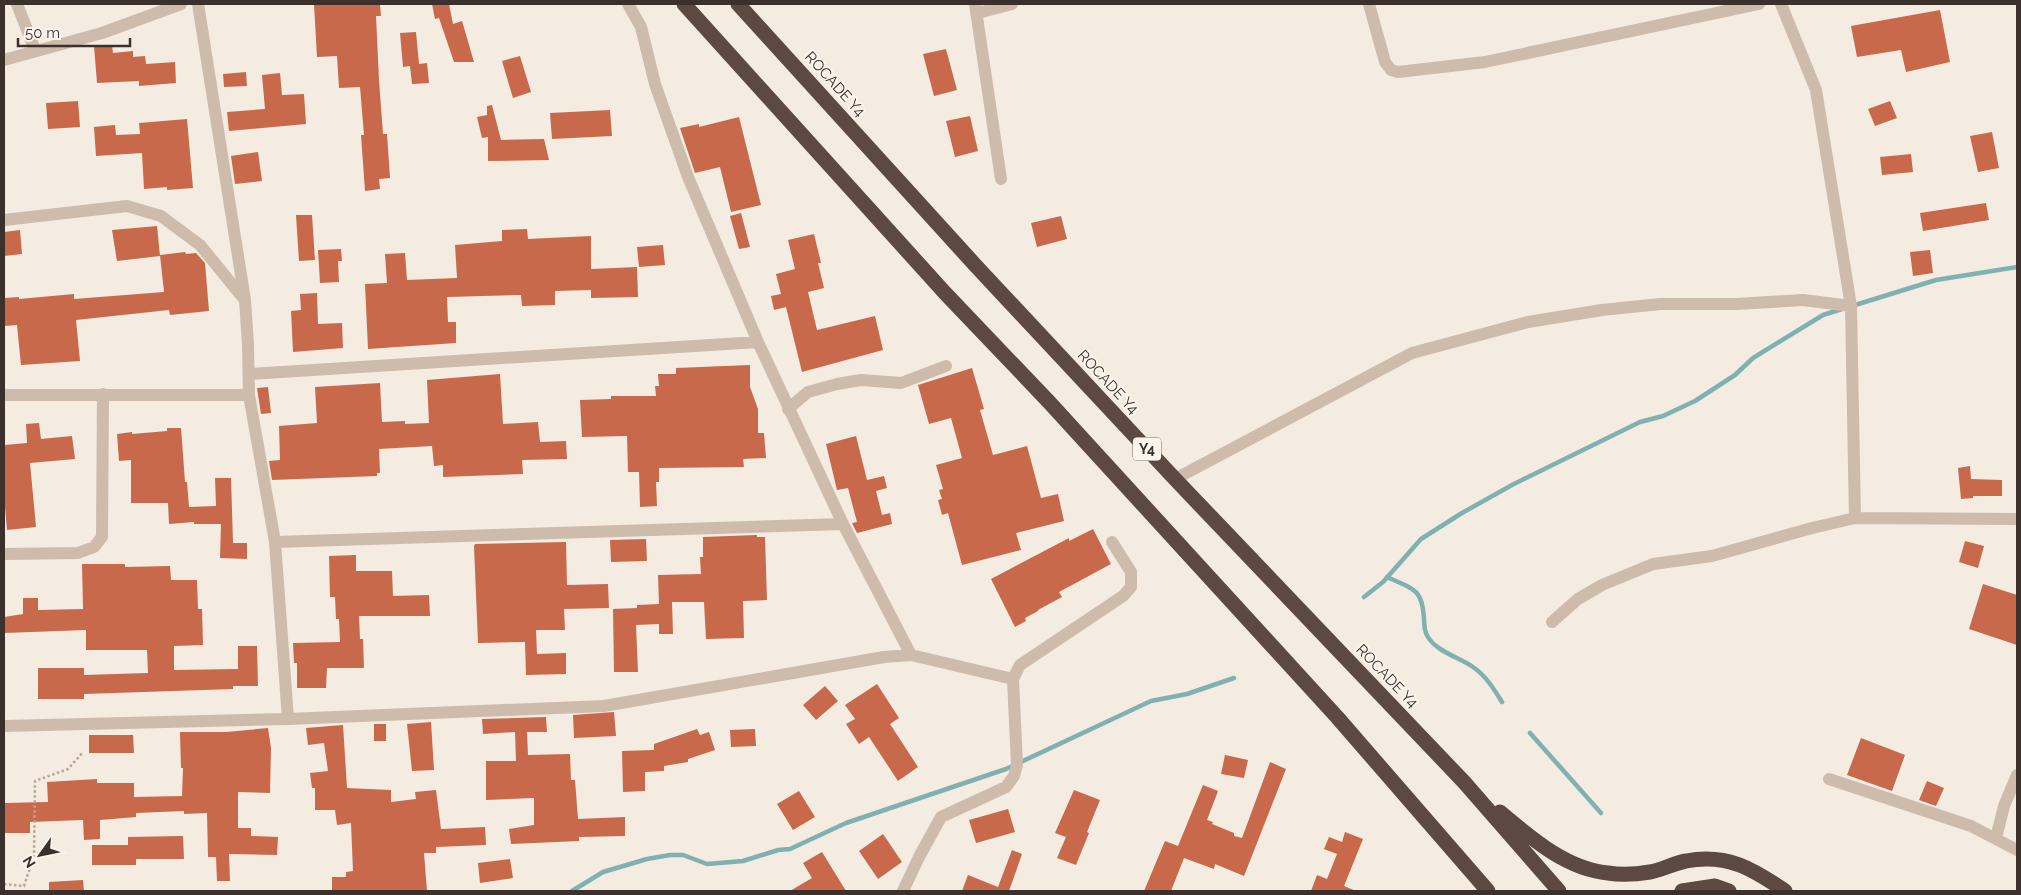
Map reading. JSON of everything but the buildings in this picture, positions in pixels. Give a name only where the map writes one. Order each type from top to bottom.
[{"type":"highway","points":[[684,4],[945,293],[1056,410],[1330,710],[1488,891]]},
{"type":"highway","name":"ROCADE Y4","points":[[738,4],[976,266],[1175,479],[1464,782],[1559,891]]},
{"type":"highway","points":[[1464,782],[1524,832],[1570,864],[1608,874],[1650,872],[1686,861],[1719,858],[1758,873],[1785,891]]},
{"type":"highway","points":[[1440,837],[1480,891]]},
{"type":"highway","points":[[1682,891],[1715,886],[1728,891]]},
{"type":"street","points":[[17,4],[36,50]]},
{"type":"street","points":[[4,60],[102,32],[181,4]]},
{"type":"street","points":[[198,4],[245,300],[249,395],[275,542],[288,719]]},
{"type":"street","points":[[628,4],[641,27],[655,84],[688,177],[758,342],[843,524],[911,656]]},
{"type":"street","points":[[1002,179],[976,8],[1012,4]]},
{"type":"street","points":[[1368,4],[1386,62],[1391,70],[1398,72],[1485,62],[1759,4]]},
{"type":"street","points":[[1781,4],[1816,90],[1851,306],[1855,518]]},
{"type":"street","points":[[4,220],[128,206],[161,216],[200,245],[245,300]]},
{"type":"street","points":[[1175,479],[1412,353],[1528,322],[1602,310],[1660,304],[1736,304],[1802,300],[1851,306]]},
{"type":"street","points":[[249,374],[758,342]]},
{"type":"street","points":[[788,409],[808,392],[837,384],[861,380],[901,383],[946,366]]},
{"type":"street","points":[[4,554],[78,553],[94,548],[102,537],[103,394]]},
{"type":"street","points":[[4,395],[249,395]]},
{"type":"street","points":[[1552,622],[1578,599],[1602,585],[1653,564],[1712,556],[1855,518],[2017,519]]},
{"type":"street","points":[[275,542],[843,524]]},
{"type":"street","points":[[903,891],[941,816],[1006,787],[1014,776],[1017,765],[1013,679],[1020,665],[1124,596],[1131,587],[1131,572],[1112,542]]},
{"type":"street","points":[[4,726],[288,719],[604,706],[884,657],[911,656],[1013,679]]},
{"type":"street","points":[[1996,838],[2004,806],[2017,775]]},
{"type":"street","points":[[1829,779],[1949,819],[1996,838],[2017,850]]},
{"type":"path","points":[[4,884],[24,886],[34,855],[35,781],[68,769],[83,752]]},
{"type":"waterway","points":[[1852,306],[1936,280],[2017,267]]},
{"type":"waterway","points":[[1364,597],[1383,582],[1421,539],[1462,513],[1512,485],[1640,422],[1663,416],[1695,401],[1735,375],[1753,358],[1823,315],[1842,309]]},
{"type":"waterway","points":[[1387,577],[1415,591],[1423,608],[1425,631],[1432,642],[1482,674],[1502,702]]},
{"type":"waterway","points":[[572,891],[603,872],[647,859],[683,855],[707,864],[743,861],[778,850],[790,849],[846,823],[1006,769],[1151,701],[1187,694],[1234,678]]},
{"type":"waterway","points":[[1530,733],[1601,813]]}]
